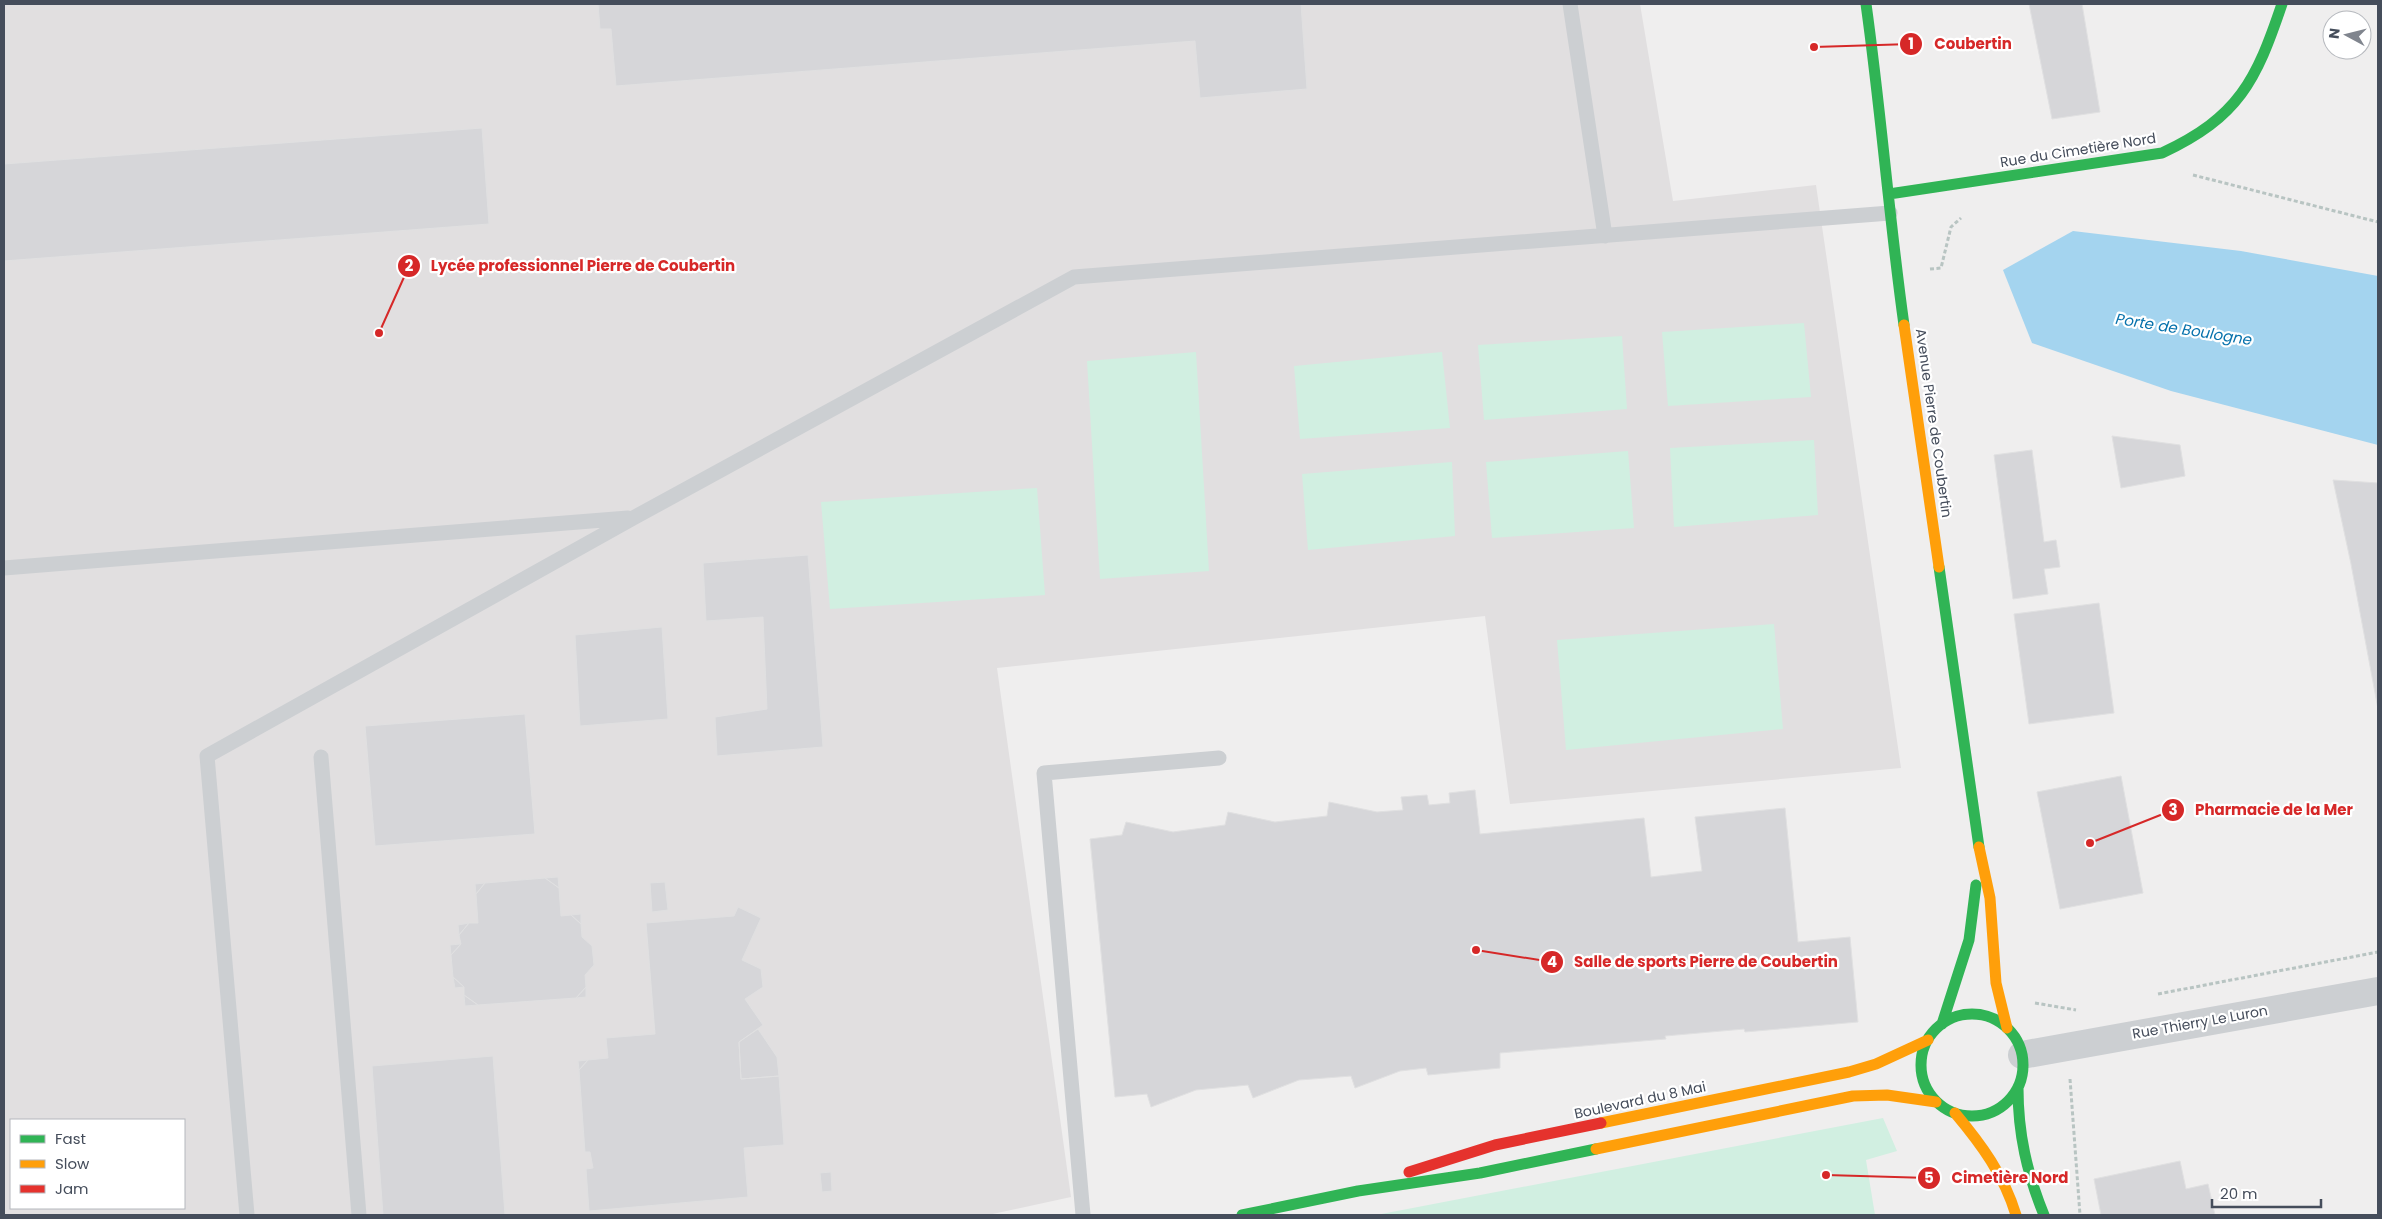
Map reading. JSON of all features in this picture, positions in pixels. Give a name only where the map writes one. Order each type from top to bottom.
[{"type":"street","name":"Avenue Pierre de Coubertin","points":[[1866,4],[1879,98],[1890,213],[1979,845],[1990,898],[1996,983],[2007,1028]]},
{"type":"street","name":"Rue du Cimetière Nord","points":[[1889,194],[2162,153],[2184,144],[2206,131],[2227,114],[2237,102],[2257,71],[2282,4]]},
{"type":"street","name":"Avenue Pierre de Coubertin","points":[[1942,1024],[1969,940],[1975,900],[1979,845]]},
{"type":"street","name":"Rue Thierry Le Luron","points":[[2022,1055],[2378,990]]},
{"type":"street","points":[[1955,1113],[1976,1116],[1991,1113],[2010,1100],[2018,1088],[2022,1076],[2022,1055],[2015,1038],[2007,1028],[1987,1017],[1972,1014],[1956,1017],[1942,1024],[1928,1040],[1921,1061],[1922,1076],[1927,1090],[1936,1102],[1955,1113],[1998,1167],[2010,1193],[2016,1215]]},
{"type":"street","name":"Boulevard du 8 Mai","points":[[1358,1192],[1474,1150],[1849,1072],[1876,1064],[1928,1040]]},
{"type":"street","points":[[2018,1088],[2018,1119],[2023,1160],[2044,1215]]},
{"type":"street","name":"Boulevard du 8 Mai","points":[[1242,1215],[1358,1192],[1480,1173],[1853,1096],[1887,1095],[1936,1102]]},
{"type":"lane","points":[[1570,4],[1605,236]]},
{"type":"lane","points":[[247,1215],[207,756],[635,517],[1074,278],[1890,213]]},
{"type":"lane","points":[[4,568],[635,517]]},
{"type":"lane","points":[[321,757],[359,1215]]},
{"type":"lane","points":[[1083,1215],[1044,773],[1219,758]]},
{"type":"path","points":[[2162,153],[2197,177],[2378,222]]},
{"type":"path","points":[[2154,995],[2378,952]]},
{"type":"path","points":[[2028,1002],[2084,1010]]},
{"type":"path","points":[[2058,1007],[2070,1072],[2080,1215]]},
{"type":"shaded area","points":[[4,4],[1640,4],[1673,201],[1816,185],[1901,768],[1510,804],[1485,616],[997,668],[1071,1197],[988,1215],[4,1215]]},
{"type":"green space","points":[[1804,323],[1811,397],[1668,406],[1662,332]]},
{"type":"green space","points":[[1622,336],[1627,409],[1484,420],[1478,345]]},
{"type":"green space","points":[[1196,352],[1209,571],[1100,579],[1087,361]]},
{"type":"green space","points":[[1442,352],[1450,428],[1300,439],[1294,366]]},
{"type":"green space","points":[[1814,440],[1818,515],[1674,527],[1670,448]]},
{"type":"green space","points":[[1628,451],[1634,528],[1492,538],[1486,462]]},
{"type":"green space","points":[[1452,462],[1455,536],[1308,550],[1302,474]]},
{"type":"green space","points":[[1037,488],[1045,595],[830,609],[821,502]]},
{"type":"green space","points":[[1774,624],[1783,729],[1566,750],[1557,640]]},
{"type":"green space","points":[[1883,1118],[1897,1151],[1866,1160],[1875,1215],[1376,1215]]},
{"type":"water","name":"Porte de Boulogne","points":[[2073,231],[2241,251],[2378,276],[2378,445],[2171,391],[2032,343],[2003,270]]},
{"type":"building","points":[[598,4],[1301,4],[1307,89],[1200,98],[1195,41],[616,86],[611,29],[600,29]]},
{"type":"building","points":[[2029,4],[2082,4],[2100,112],[2052,119]]},
{"type":"building","points":[[482,128],[489,224],[4,261],[4,164]]},
{"type":"building","points":[[2112,436],[2180,445],[2185,476],[2121,488]]},
{"type":"building","points":[[2032,450],[2044,542],[2056,540],[2060,567],[2044,569],[2048,594],[2013,599],[1994,455]]},
{"type":"building","points":[[2333,480],[2378,483],[2378,709],[2351,564]]},
{"type":"building","points":[[808,555],[823,747],[717,756],[715,717],[767,709],[763,617],[706,621],[703,563]]},
{"type":"building","points":[[2099,603],[2114,713],[2029,724],[2014,614]]},
{"type":"building","points":[[662,627],[668,719],[580,726],[575,635]]},
{"type":"building","points":[[525,714],[535,834],[375,846],[365,726]]},
{"type":"building","points":[[2121,776],[2143,893],[2060,909],[2037,792]]},
{"type":"building","points":[[1475,790],[1480,834],[1644,818],[1651,877],[1702,871],[1695,817],[1785,808],[1798,942],[1850,937],[1858,1022],[1745,1032],[1744,1029],[1665,1036],[1666,1039],[1500,1053],[1500,1068],[1428,1075],[1426,1068],[1400,1071],[1355,1088],[1351,1076],[1299,1080],[1253,1098],[1248,1085],[1196,1090],[1151,1107],[1147,1094],[1115,1097],[1090,839],[1122,835],[1126,822],[1173,832],[1225,825],[1228,812],[1275,822],[1327,816],[1329,802],[1377,812],[1403,810],[1401,797],[1427,795],[1429,805],[1450,803],[1449,793]]},
{"type":"building","points":[[558,877],[559,888],[545,878]]},
{"type":"building","points":[[545,878],[559,888],[561,916],[571,915],[581,924],[582,937],[592,946],[594,965],[585,975],[586,987],[576,998],[478,1005],[464,995],[464,987],[453,977],[451,955],[461,944],[459,935],[469,923],[478,923],[476,894],[485,883]]},
{"type":"building","points":[[665,882],[668,910],[652,912],[650,883]]},
{"type":"building","points":[[485,883],[476,894],[475,884]]},
{"type":"building","points":[[738,907],[761,918],[742,960],[761,969],[763,987],[745,999],[763,1025],[739,1042],[741,1079],[779,1076],[784,1145],[744,1148],[748,1197],[589,1211],[586,1169],[593,1168],[590,1152],[585,1152],[579,1070],[588,1060],[608,1058],[606,1038],[655,1034],[646,923],[734,916]]},
{"type":"building","points":[[581,914],[581,924],[571,915]]},
{"type":"building","points":[[469,923],[459,935],[458,925]]},
{"type":"building","points":[[461,944],[451,955],[450,945]]},
{"type":"building","points":[[453,977],[464,987],[455,988]]},
{"type":"building","points":[[586,987],[586,997],[576,998]]},
{"type":"building","points":[[464,995],[478,1005],[465,1006]]},
{"type":"building","points":[[758,1029],[777,1057],[779,1076],[741,1079],[739,1042]]},
{"type":"building","points":[[493,1056],[505,1215],[383,1215],[372,1066]]},
{"type":"building","points":[[588,1060],[579,1070],[578,1061]]},
{"type":"building","points":[[2180,1161],[2186,1189],[2208,1184],[2215,1215],[2101,1215],[2094,1179]]},
{"type":"building","points":[[831,1172],[832,1191],[822,1192],[820,1173]]},
{"type":"traffic: fast","points":[[1866,4],[1904,325]]},
{"type":"traffic: fast","points":[[1889,194],[2162,153],[2210,125],[2241,94],[2263,55],[2282,4]]},
{"type":"traffic: fast","points":[[1939,567],[1979,847]]},
{"type":"traffic: fast","points":[[1942,1024],[1969,940],[1976,885]]},
{"type":"traffic: fast","points":[[1972,1014],[1991,1018],[2008,1029],[2019,1046],[2023,1065],[2019,1084],[2008,1101],[1991,1112],[1972,1116],[1953,1112],[1936,1101],[1925,1084],[1921,1065],[1925,1046],[1936,1029],[1953,1018],[1972,1014]]},
{"type":"traffic: fast","points":[[2018,1088],[2018,1105],[2028,1168],[2044,1215]]},
{"type":"traffic: fast","points":[[1242,1215],[1358,1191],[1480,1173],[1596,1149]]},
{"type":"traffic: slow","points":[[1904,325],[1939,567]]},
{"type":"traffic: slow","points":[[1979,847],[1990,898],[1996,983],[2007,1028]]},
{"type":"traffic: slow","points":[[1601,1123],[1849,1072],[1876,1064],[1928,1040]]},
{"type":"traffic: slow","points":[[1596,1149],[1853,1096],[1887,1095],[1936,1102]]},
{"type":"traffic: slow","points":[[1955,1113],[1991,1161],[2005,1187],[2016,1215]]},
{"type":"traffic: jam","points":[[1409,1172],[1495,1145],[1601,1123]]},
{"type":"place","name":"Coubertin","points":[[1814,47]]},
{"type":"place","name":"Lycée professionnel Pierre de Coubertin","points":[[379,333]]},
{"type":"place","name":"Pharmacie de la Mer","points":[[2090,843]]},
{"type":"place","name":"Salle de sports Pierre de Coubertin","points":[[1476,950]]},
{"type":"place","name":"Cimetière Nord","points":[[1826,1175]]}]
